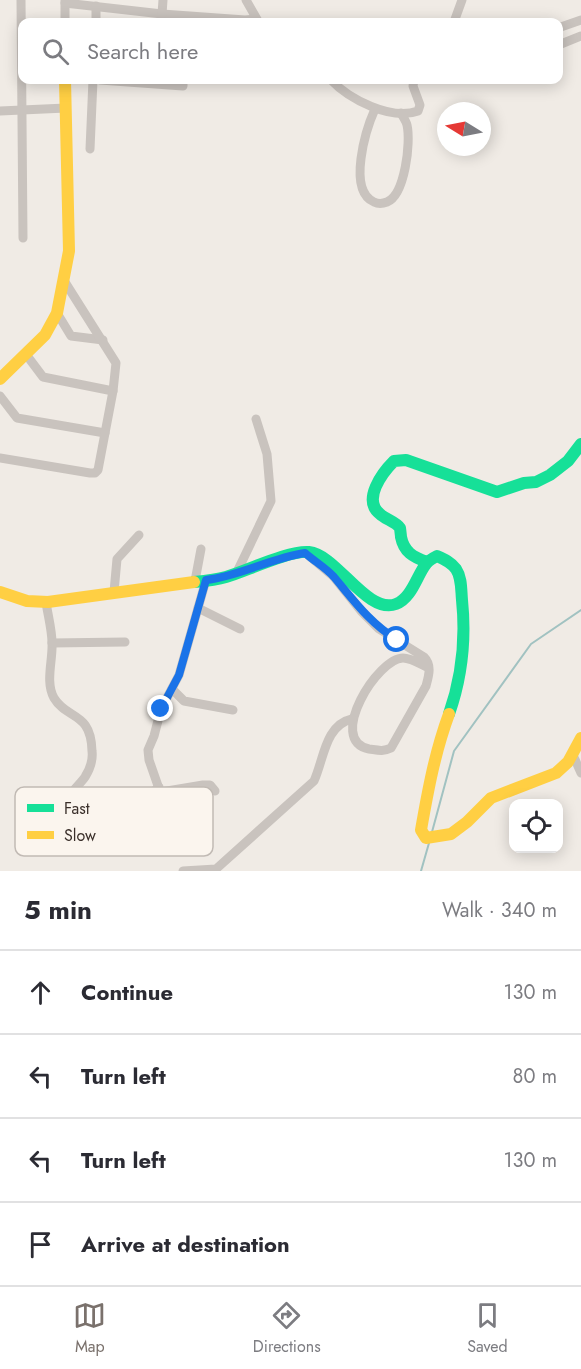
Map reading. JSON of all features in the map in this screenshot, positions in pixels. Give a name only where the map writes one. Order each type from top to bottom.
[{"type":"street","points":[[21,0],[21,18]]},
{"type":"street","points":[[162,14],[163,0]]},
{"type":"street","points":[[246,0],[256,18]]},
{"type":"street","points":[[455,18],[462,0]]},
{"type":"street","points":[[65,18],[65,1],[102,4],[177,18]]},
{"type":"street","points":[[140,18],[141,12]]},
{"type":"street","points":[[563,26],[581,20]]},
{"type":"street","points":[[563,43],[581,36]]},
{"type":"street","points":[[21,84],[24,238]]},
{"type":"street","points":[[0,379],[45,334],[57,313],[69,251],[65,84]]},
{"type":"street","points":[[90,149],[93,84]]},
{"type":"street","points":[[162,84],[183,87],[183,84]]},
{"type":"street","points":[[336,84],[375,108],[411,114],[418,111],[420,105],[413,84]]},
{"type":"street","points":[[0,111],[66,108]]},
{"type":"street","points":[[375,108],[368,125],[359,174],[362,191],[368,199],[378,204],[393,198],[405,168],[408,134],[407,123],[401,113]]},
{"type":"street","points":[[0,458],[95,473],[98,470],[116,363],[63,279]]},
{"type":"street","points":[[57,313],[71,336],[103,340]]},
{"type":"street","points":[[25,353],[44,378],[113,391]]},
{"type":"street","points":[[0,396],[16,418],[105,433]]},
{"type":"street","points":[[236,574],[271,501],[267,454],[256,419]]},
{"type":"street","points":[[427,562],[407,553],[402,545],[400,528],[375,511],[373,504],[380,477],[394,461],[406,460],[497,492],[524,483],[538,482],[574,454],[581,444]]},
{"type":"street","points":[[114,592],[117,559],[139,536]]},
{"type":"street","points":[[159,787],[149,760],[148,750],[161,709],[179,675],[198,608],[201,549]]},
{"type":"street","points":[[0,592],[27,601],[46,602],[200,581],[236,574],[291,555],[309,552],[327,558],[358,590],[384,605],[397,604],[408,594],[427,562],[437,556],[449,560],[456,568],[460,579],[465,621],[464,653],[456,690],[434,760],[421,830],[430,836],[451,834],[491,798],[556,773],[573,754],[581,738]]},
{"type":"street","points":[[305,553],[333,576],[379,629],[429,662],[429,668],[426,686],[391,748],[384,752],[364,748],[356,740],[351,725],[352,719],[354,712],[382,669],[404,658],[429,668]]},
{"type":"street","points":[[46,602],[52,643],[50,684],[52,693],[55,700],[84,721],[92,745],[91,764],[87,775],[78,787]]},
{"type":"street","points":[[198,608],[240,629]]},
{"type":"street","points":[[52,643],[125,642]]},
{"type":"street","points":[[172,688],[184,701],[233,710]]},
{"type":"street","points":[[183,871],[216,869],[314,781],[332,734],[338,725],[352,719]]},
{"type":"street","points":[[573,754],[581,773]]},
{"type":"street","points":[[186,787],[203,785],[212,787]]},
{"type":"waterway","points":[[432,832],[454,751],[531,644],[581,610]]},
{"type":"waterway","points":[[421,871],[429,843]]},
{"type":"traffic: fast","points":[[427,562],[413,556],[407,550],[402,542],[400,528],[382,516],[373,502],[373,494],[380,479],[394,461],[406,460],[497,492],[524,483],[536,482],[550,475],[568,461],[581,444]]},
{"type":"traffic: fast","points":[[194,582],[222,578],[280,557],[309,552],[320,556],[363,593],[385,605],[402,601],[430,560],[437,556],[445,560],[454,567],[459,576],[463,615],[460,672],[449,714]]},
{"type":"traffic: slow","points":[[0,379],[45,335],[57,313],[69,251],[65,84]]},
{"type":"traffic: slow","points":[[0,592],[27,601],[48,602],[194,582]]},
{"type":"traffic: slow","points":[[449,714],[426,800],[421,830],[426,838],[451,834],[491,798],[556,773],[568,762],[581,738]]},
{"type":"route","points":[[161,709],[179,675],[206,580],[223,578],[291,555],[305,553],[333,576],[379,629],[397,640]]}]
